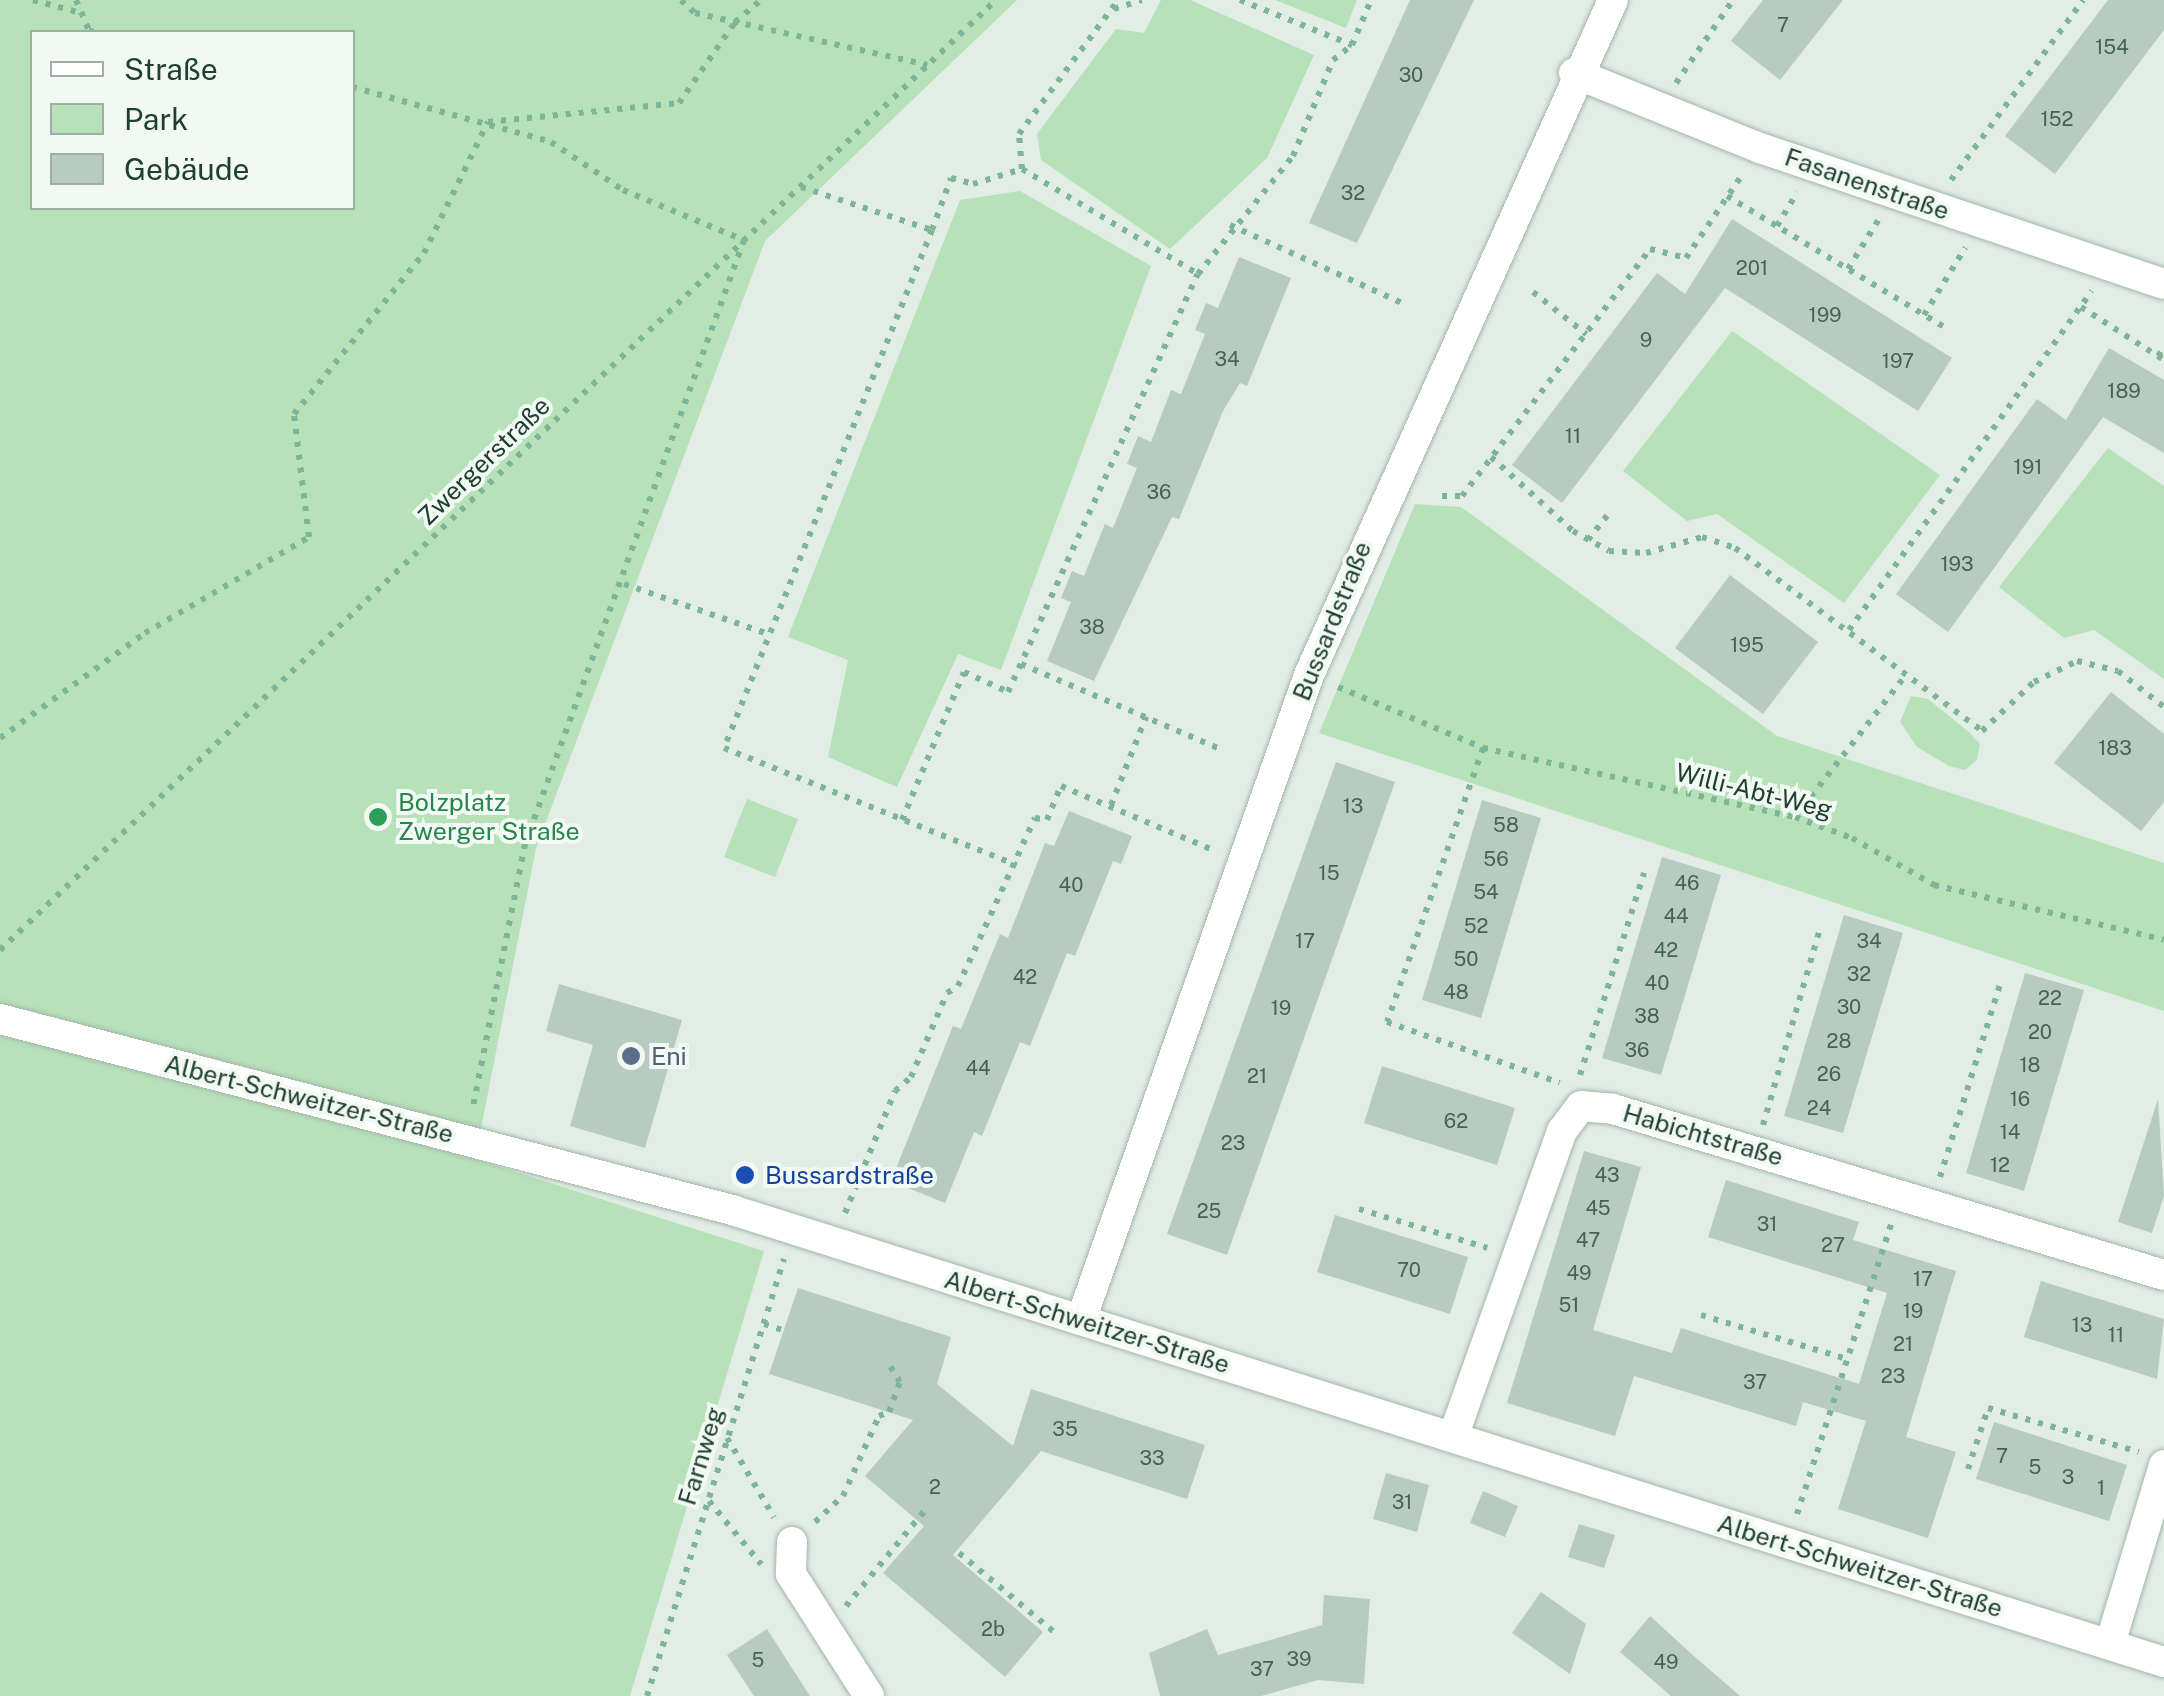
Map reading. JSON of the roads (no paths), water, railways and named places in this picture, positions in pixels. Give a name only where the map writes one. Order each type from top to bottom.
[{"type":"street","name":"Bussardstraße","points":[[1081,1320],[1305,686],[1574,73],[1613,0]]},
{"type":"street","name":"Fasanenstraße","points":[[1574,73],[1760,148],[2164,284]]},
{"type":"street","name":"Albert-Schweitzer-Straße","points":[[0,1019],[468,1138],[794,1229],[2164,1662]]},
{"type":"street","name":"Habichtstraße","points":[[1453,1437],[1562,1131],[1581,1106],[1756,1150],[2164,1275]]},
{"type":"street","points":[[2110,1644],[2155,1460]]},
{"type":"street","points":[[792,1542],[791,1574],[869,1696]]},
{"type":"place","name":"Bolzplatz Zwerger Straße","points":[[378,817]]},
{"type":"place","name":"Eni","points":[[631,1056]]},
{"type":"place","name":"Bussardstraße","points":[[745,1175]]}]
